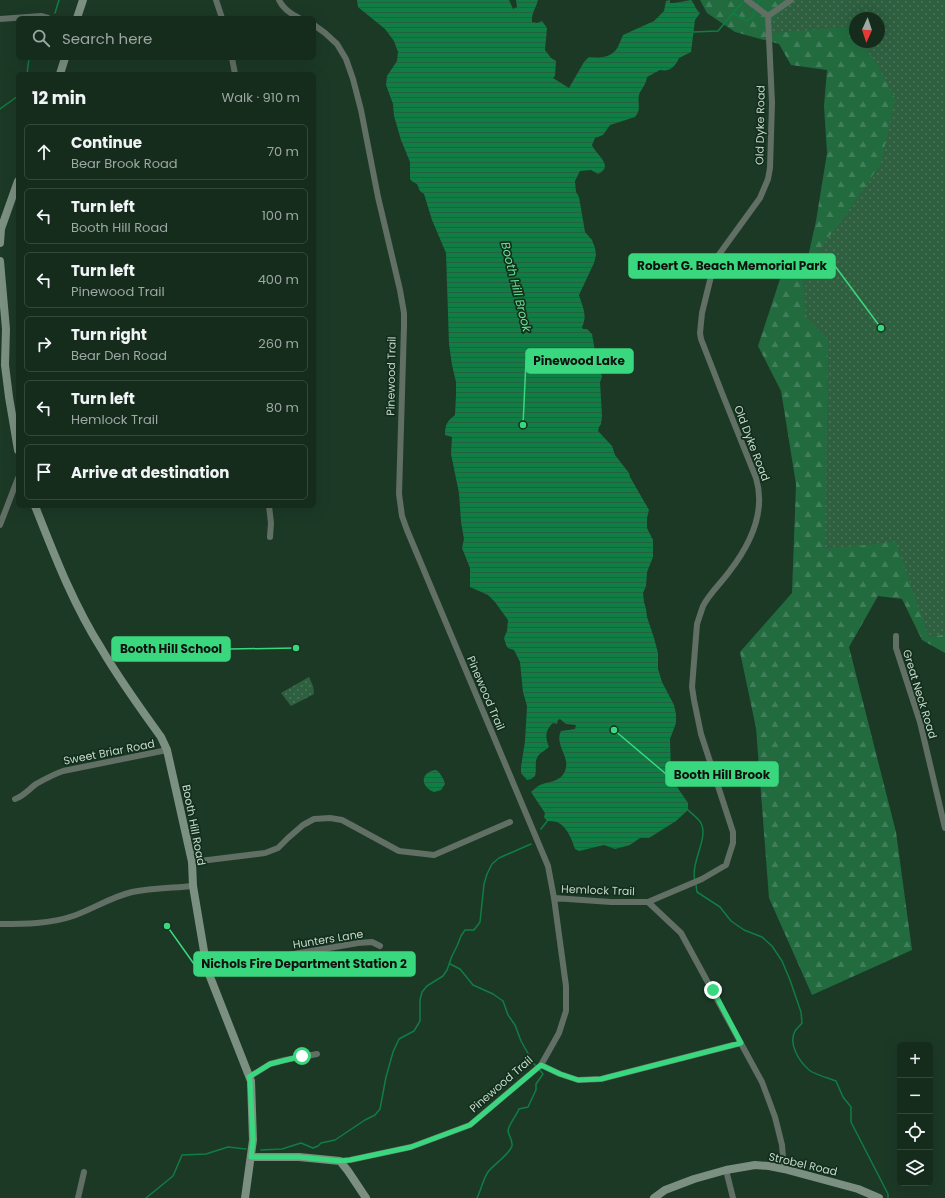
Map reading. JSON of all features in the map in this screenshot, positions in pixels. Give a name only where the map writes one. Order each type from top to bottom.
[{"type":"street","points":[[78,16],[83,0]]},
{"type":"street","points":[[216,0],[221,16]]},
{"type":"street","points":[[279,0],[280,4],[290,14],[294,16]]},
{"type":"street","points":[[747,0],[768,16],[791,0]]},
{"type":"street","name":"Old Dyke Road","points":[[648,902],[702,878],[726,865],[733,843],[733,832],[701,734],[692,687],[697,624],[703,606],[731,570],[748,542],[757,519],[759,501],[756,478],[701,339],[700,323],[715,260],[760,198],[768,179],[771,158],[772,103],[768,16]]},
{"type":"street","points":[[0,19],[16,18]]},
{"type":"street","name":"Pinewood Trail","points":[[251,1157],[299,1157],[340,1161],[350,1160],[411,1147],[470,1125],[538,1067],[559,1033],[566,1011],[566,986],[548,866],[502,759],[402,516],[399,494],[404,326],[402,304],[378,197],[361,110],[353,79],[346,59],[337,44],[316,26]]},
{"type":"street","points":[[61,72],[64,60]]},
{"type":"street","points":[[232,60],[235,72]]},
{"type":"street","points":[[0,243],[1,229],[16,189]]},
{"type":"street","points":[[0,261],[6,329],[6,365],[9,397],[16,437]]},
{"type":"street","points":[[0,525],[16,483]]},
{"type":"street","name":"Booth Hill Road","points":[[36,508],[78,606],[100,647],[160,737],[167,750],[192,862],[193,886],[206,969],[250,1081],[253,1140],[245,1198]]},
{"type":"street","points":[[270,508],[270,537]]},
{"type":"street","name":"Great Neck Road","points":[[896,636],[896,648],[920,722],[945,828]]},
{"type":"street","name":"Sweet Briar Road","points":[[15,799],[20,798],[36,785],[54,774],[63,771],[167,750]]},
{"type":"street","points":[[192,862],[265,853],[278,848],[303,825],[314,818],[342,820],[399,851],[434,855],[510,822]]},
{"type":"street","points":[[0,924],[47,922],[72,916],[108,900],[133,892],[193,886]]},
{"type":"street","name":"Hemlock Trail","points":[[554,898],[611,902],[648,902],[681,933],[762,1082],[775,1117],[782,1145],[784,1169]]},
{"type":"street","name":"Hunters Lane","points":[[206,969],[358,943],[372,942],[380,946]]},
{"type":"street","points":[[538,1067],[578,1080],[601,1079],[741,1043]]},
{"type":"street","points":[[249,1077],[270,1064],[317,1054]]},
{"type":"street","points":[[340,1161],[366,1198]]},
{"type":"street","name":"Strobel Road","points":[[654,1198],[666,1190],[694,1179],[726,1170],[755,1165],[784,1169],[860,1189],[879,1198]]},
{"type":"street","points":[[726,1170],[733,1198]]},
{"type":"street","points":[[78,1198],[84,1172]]},
{"type":"green space","points":[[700,0],[945,0],[945,653],[922,640],[902,599],[878,596],[849,647],[896,832],[912,950],[812,995],[769,898],[756,728],[740,652],[792,593],[796,484],[781,391],[758,346],[781,276],[808,257],[816,221],[827,153],[824,106],[827,70],[791,65],[779,44],[735,32],[707,13]]},
{"type":"shaded area","points":[[796,0],[945,0],[945,634],[929,638],[896,542],[825,549],[828,340],[806,316],[802,272],[845,216],[881,163],[895,99],[878,66],[865,48],[885,48],[885,12],[849,12],[849,27],[773,33],[771,23],[778,14]]},
{"type":"shaded area","points":[[309,677],[313,686],[314,694],[291,706],[281,693]]},
{"type":"water","points":[[357,0],[509,0],[513,9],[517,7],[516,0],[538,0],[532,22],[537,23],[542,21],[547,28],[545,50],[551,58],[556,61],[555,76],[553,78],[569,88],[584,62],[589,57],[604,57],[613,53],[623,35],[654,21],[664,11],[666,1],[670,0],[670,3],[674,3],[691,0],[700,13],[695,20],[691,52],[679,58],[672,68],[660,70],[647,77],[639,95],[639,109],[635,117],[610,125],[603,135],[595,138],[592,145],[605,164],[603,171],[598,174],[591,170],[580,171],[575,181],[585,232],[592,240],[596,255],[594,263],[579,295],[584,315],[584,323],[582,327],[583,329],[587,329],[592,334],[596,357],[595,363],[600,370],[602,377],[600,382],[602,416],[598,431],[612,446],[615,455],[629,473],[649,510],[647,528],[653,540],[653,557],[647,572],[646,586],[643,593],[644,602],[658,653],[658,669],[662,682],[674,705],[676,714],[676,723],[670,739],[671,773],[673,781],[688,803],[688,810],[676,821],[649,838],[640,838],[630,845],[615,849],[604,845],[579,851],[575,849],[569,834],[561,824],[553,821],[547,821],[544,817],[545,813],[531,792],[538,786],[557,780],[563,775],[566,761],[559,736],[561,731],[575,729],[576,725],[566,724],[560,719],[558,720],[557,724],[553,723],[548,728],[546,734],[549,747],[537,758],[535,776],[527,780],[521,773],[527,706],[523,692],[520,662],[514,650],[508,648],[506,645],[504,638],[507,631],[508,620],[488,595],[470,587],[470,568],[462,548],[464,539],[459,493],[451,454],[452,437],[445,435],[445,428],[447,424],[455,415],[456,395],[456,382],[449,344],[446,253],[432,220],[424,194],[420,191],[417,184],[410,179],[410,162],[401,140],[394,116],[393,104],[386,85],[387,76],[397,61],[398,52],[394,41],[385,29],[358,7]]},
{"type":"water","points":[[436,770],[442,776],[445,784],[441,790],[434,792],[426,787],[424,780],[427,774]]},
{"type":"waterway","points":[[55,13],[59,0]]},
{"type":"waterway","points":[[757,6],[759,0]]},
{"type":"waterway","points":[[733,13],[743,2]]},
{"type":"waterway","points":[[693,32],[718,31],[733,13],[747,21],[752,17],[756,9]]},
{"type":"waterway","points":[[27,72],[29,60]]},
{"type":"waterway","points":[[0,109],[16,97]]},
{"type":"waterway","name":"Booth Hill Brook","points":[[688,810],[700,821],[703,829],[703,836],[695,866],[695,881]]},
{"type":"waterway","points":[[541,829],[548,820]]},
{"type":"waterway","points":[[261,1150],[282,1149],[301,1143],[313,1148],[321,1143],[335,1140],[375,1115],[380,1109],[386,1077],[393,1052],[399,1039],[414,1031],[420,1021],[420,1000],[422,992],[427,986],[443,976],[465,930],[474,930],[480,922],[484,884],[492,864],[499,858],[531,844]]},
{"type":"waterway","name":"Booth Hill Brook","points":[[696,885],[697,892],[720,907],[731,921],[744,930],[762,937],[772,946],[782,961],[801,1012],[802,1023],[795,1031],[793,1036],[794,1047],[798,1057],[809,1070],[836,1081],[843,1097],[851,1107],[851,1122],[888,1194],[888,1198]]},
{"type":"waterway","points":[[450,964],[460,969],[473,985],[493,994],[503,1001],[521,1041],[537,1067]]},
{"type":"waterway","points":[[477,1198],[488,1172],[508,1153],[512,1146],[508,1129],[519,1109],[528,1107],[536,1090],[536,1084],[543,1074],[539,1069]]},
{"type":"waterway","points":[[146,1198],[173,1176],[182,1155],[206,1154],[228,1147],[246,1149]]},
{"type":"place","name":"Robert G. Beach Memorial Park","points":[[881,328]]},
{"type":"place","name":"Pinewood Lake","points":[[523,425]]},
{"type":"place","name":"Booth Hill School","points":[[296,648]]},
{"type":"place","name":"Booth Hill Brook","points":[[614,730]]},
{"type":"place","name":"Nichols Fire Department Station 2","points":[[167,926]]},
{"type":"route","points":[[302,1056],[270,1064],[249,1077],[253,1140],[251,1157],[299,1157],[340,1161],[411,1147],[470,1125],[541,1065],[560,1074],[578,1080],[601,1079],[741,1043],[713,990]]}]
